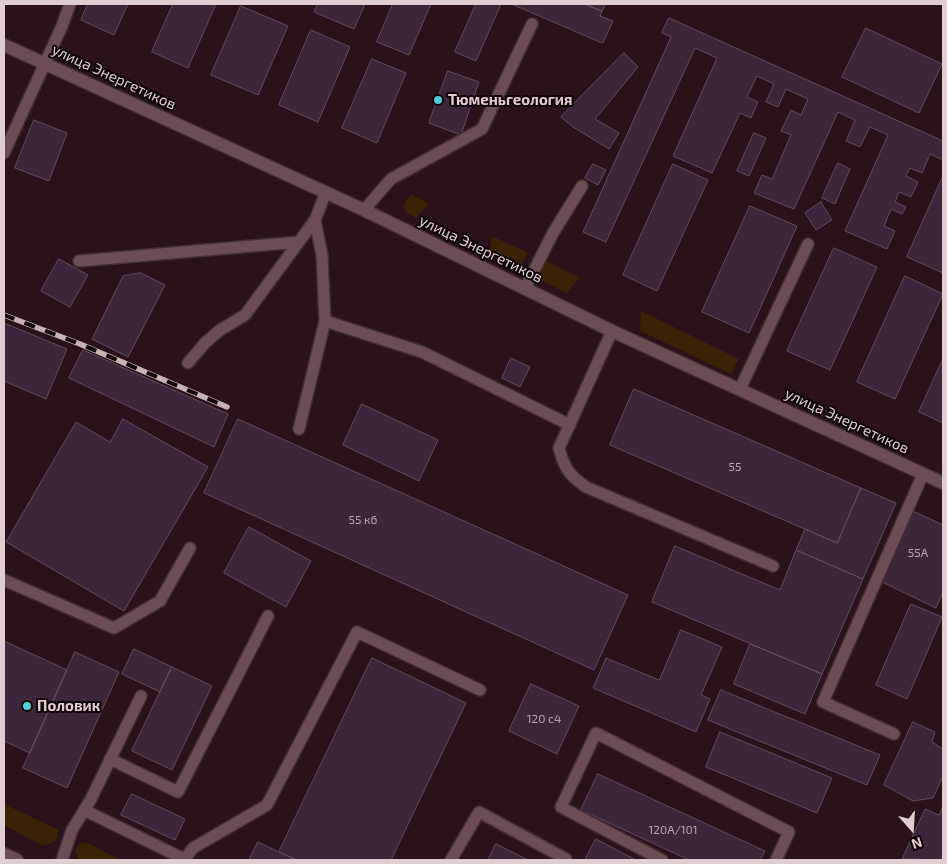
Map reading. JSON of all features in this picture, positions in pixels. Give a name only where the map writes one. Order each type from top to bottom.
[{"type":"street","name":"улица Энергетиков","points":[[4,45],[326,192],[612,331],[943,483]]},
{"type":"street","points":[[4,854],[17,860]]},
{"type":"lane","points":[[4,153],[62,26],[70,4]]},
{"type":"lane","points":[[364,210],[391,178],[482,129],[532,24]]},
{"type":"lane","points":[[525,288],[550,240],[582,186]]},
{"type":"lane","points":[[188,363],[205,343],[220,330],[245,315],[316,220],[326,192]]},
{"type":"lane","points":[[299,429],[325,321],[322,255],[316,220]]},
{"type":"lane","points":[[79,261],[299,242]]},
{"type":"lane","points":[[740,390],[808,244]]},
{"type":"lane","points":[[325,321],[422,352],[570,425]]},
{"type":"lane","points":[[612,331],[559,448],[562,463],[571,477],[586,487],[773,566]]},
{"type":"lane","points":[[894,734],[823,702],[923,474]]},
{"type":"lane","points":[[4,580],[114,628],[160,601],[190,548]]},
{"type":"lane","points":[[110,759],[178,792],[268,616]]},
{"type":"lane","points":[[84,810],[185,860],[193,848],[267,805],[357,632],[480,690]]},
{"type":"lane","points":[[62,860],[72,830],[84,810],[141,696]]},
{"type":"lane","points":[[662,860],[561,806],[596,733],[789,832],[776,860]]},
{"type":"lane","points":[[451,860],[479,812],[566,860]]},
{"type":"shaded area","points":[[411,194],[429,204],[416,218],[406,212],[403,205]]},
{"type":"shaded area","points":[[492,236],[528,253],[519,269],[489,255]]},
{"type":"shaded area","points":[[546,261],[580,278],[566,293],[537,278]]},
{"type":"shaded area","points":[[641,311],[739,359],[731,374],[640,331]]},
{"type":"shaded area","points":[[4,804],[59,830],[56,841],[43,846],[4,825]]},
{"type":"shaded area","points":[[86,842],[120,860],[78,860],[75,850],[80,843]]},
{"type":"building","points":[[88,4],[128,4],[114,35],[81,20]]},
{"type":"building","points":[[173,4],[216,4],[188,68],[152,52]]},
{"type":"building","points":[[318,4],[365,4],[354,29],[314,12]]},
{"type":"building","points":[[393,4],[431,4],[409,55],[377,42]]},
{"type":"building","points":[[476,4],[501,4],[476,61],[455,52]]},
{"type":"building","points":[[512,4],[585,4],[602,11],[600,16],[613,21],[603,43]]},
{"type":"building","points":[[585,4],[606,4],[602,11]]},
{"type":"building","points":[[241,6],[288,26],[258,95],[211,75]]},
{"type":"building","points":[[669,18],[943,141],[943,160],[930,154],[922,173],[910,168],[906,176],[918,182],[911,197],[899,192],[895,202],[906,207],[902,214],[891,209],[884,226],[895,231],[887,249],[845,231],[888,135],[870,127],[860,147],[846,141],[855,120],[838,112],[794,209],[754,193],[762,175],[772,179],[791,135],[781,131],[791,110],[801,115],[808,99],[786,89],[778,107],[766,102],[774,84],[757,76],[747,97],[758,102],[751,118],[740,113],[712,173],[673,156],[717,58],[695,48],[606,242],[583,232],[671,37],[662,33]]},
{"type":"building","points":[[866,28],[942,64],[919,113],[842,77]]},
{"type":"building","points":[[311,30],[350,47],[318,122],[279,105]]},
{"type":"building","points":[[624,53],[638,67],[595,119],[619,133],[609,149],[573,127],[561,117]]},
{"type":"building","points":[[372,59],[406,73],[377,143],[342,128]]},
{"type":"building","points":[[448,71],[479,82],[461,135],[429,123]]},
{"type":"building","points":[[34,120],[67,133],[49,181],[15,168]]},
{"type":"building","points":[[754,133],[766,138],[749,176],[737,171]]},
{"type":"building","points":[[838,163],[850,169],[835,204],[822,198]]},
{"type":"building","points":[[593,164],[606,170],[598,185],[585,178]]},
{"type":"building","points":[[673,164],[708,180],[657,291],[623,275]]},
{"type":"building","points":[[943,176],[943,273],[907,257]]},
{"type":"building","points":[[821,202],[832,220],[816,230],[805,213]]},
{"type":"building","points":[[750,206],[797,226],[749,333],[702,312]]},
{"type":"building","points":[[834,248],[877,267],[830,370],[787,351]]},
{"type":"building","points":[[59,259],[88,275],[70,307],[41,291]]},
{"type":"building","points":[[141,273],[165,285],[128,357],[92,339],[123,276]]},
{"type":"building","points":[[905,276],[943,294],[895,399],[857,382]]},
{"type":"building","points":[[4,323],[67,349],[46,399],[4,381]]},
{"type":"building","points":[[83,350],[228,414],[214,447],[69,378]]},
{"type":"building","points":[[511,358],[530,367],[520,387],[502,378]]},
{"type":"building","points":[[943,359],[943,423],[919,412]]},
{"type":"building","points":[[634,389],[861,488],[837,543],[610,445]]},
{"type":"building","points":[[362,404],[438,440],[419,481],[343,445]]},
{"type":"building","points":[[123,419],[208,467],[124,611],[6,542],[76,422],[110,442]]},
{"type":"building","points":[[238,419],[628,595],[594,670],[204,493]]},
{"type":"building","points":[[861,488],[896,503],[863,579],[796,550],[805,529],[837,543]]},
{"type":"building","points":[[913,511],[943,525],[943,592],[936,608],[880,581]]},
{"type":"building","points":[[249,527],[311,561],[286,607],[224,573]]},
{"type":"building","points":[[675,546],[780,590],[796,550],[863,579],[822,674],[652,602]]},
{"type":"building","points":[[911,604],[942,617],[907,699],[876,685]]},
{"type":"building","points":[[681,630],[722,647],[701,695],[710,699],[696,732],[593,688],[606,658],[659,680]]},
{"type":"building","name":"Половик","points":[[4,641],[67,670],[30,753],[4,741]]},
{"type":"building","points":[[750,644],[822,674],[805,714],[734,684]]},
{"type":"building","points":[[134,649],[172,667],[160,692],[122,674]]},
{"type":"building","points":[[75,652],[119,672],[67,788],[23,768]]},
{"type":"building","points":[[372,658],[466,703],[391,860],[297,860],[279,852]]},
{"type":"building","points":[[172,667],[212,686],[172,770],[132,751]]},
{"type":"building","points":[[531,684],[579,706],[557,754],[509,731]]},
{"type":"building","points":[[721,690],[880,755],[867,785],[708,720]]},
{"type":"building","points":[[913,722],[935,732],[932,742],[943,749],[943,776],[933,798],[913,801],[884,785]]},
{"type":"building","points":[[720,732],[832,778],[817,813],[706,767]]},
{"type":"building","points":[[598,774],[765,851],[760,860],[689,860],[581,810]]},
{"type":"building","points":[[132,794],[185,819],[175,840],[121,815]]},
{"type":"building","points":[[943,806],[943,860],[902,859],[925,809],[939,815]]},
{"type":"building","points":[[596,839],[634,859],[585,860]]},
{"type":"building","points":[[258,842],[279,852],[297,860],[249,860]]},
{"type":"building","points":[[496,844],[528,860],[488,860]]},
{"type":"railway","points":[[4,315],[80,344],[227,407]]},
{"type":"place","name":"Тюменьгеология","points":[[438,100]]},
{"type":"place","name":"Половик","points":[[27,706]]}]
